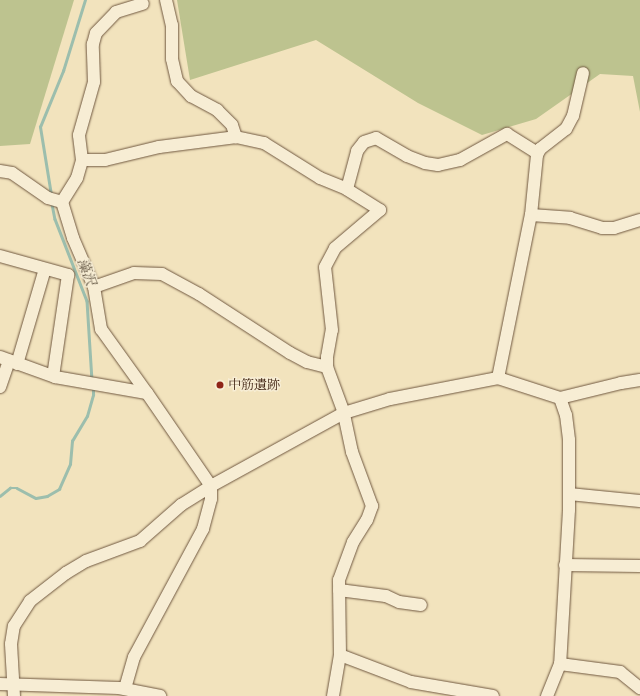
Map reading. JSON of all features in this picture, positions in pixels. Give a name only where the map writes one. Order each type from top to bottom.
[{"type":"street","points":[[166,0],[172,25],[172,59],[178,81],[191,96],[217,110],[232,125],[236,137]]},
{"type":"street","points":[[120,691],[134,657],[203,529],[211,499],[211,486],[155,401],[147,393],[101,330],[94,287],[73,238],[62,202],[77,178],[82,160],[79,135],[94,82],[93,44],[96,33],[116,12],[143,4]]},
{"type":"street","points":[[498,378],[531,215],[538,153],[566,129],[573,116],[583,73]]},
{"type":"street","points":[[347,189],[357,151],[369,139],[376,138],[425,163],[438,165],[460,160],[507,134],[538,153]]},
{"type":"street","points":[[82,160],[105,160],[159,147],[236,137],[264,143],[320,178],[347,189],[380,210],[336,248],[325,267],[332,330],[327,367],[344,414],[352,452],[372,506],[367,520],[353,542],[339,580],[340,655],[333,696]]},
{"type":"street","points":[[0,170],[12,173],[48,198],[62,202]]},
{"type":"street","points":[[531,215],[570,218],[602,228],[614,228],[640,220]]},
{"type":"street","points":[[0,256],[68,275],[53,376]]},
{"type":"street","points":[[0,386],[45,269]]},
{"type":"street","points":[[94,287],[134,273],[162,274],[199,294],[290,353],[307,362],[327,367]]},
{"type":"street","points":[[9,360],[53,376],[147,393]]},
{"type":"street","points":[[14,696],[6,684],[14,626],[30,601],[66,573],[86,561],[140,541],[181,506],[211,486],[344,414],[390,399],[498,378],[560,398],[621,383],[640,380]]},
{"type":"street","points":[[547,696],[560,664],[569,494],[569,440],[566,415],[560,398]]},
{"type":"street","points":[[569,494],[640,501]]},
{"type":"street","points":[[565,565],[640,566]]},
{"type":"street","points":[[339,590],[386,596],[399,602],[421,605]]},
{"type":"street","points":[[340,655],[411,682],[493,696]]},
{"type":"street","points":[[560,664],[620,672],[640,688]]},
{"type":"street","points":[[6,684],[120,691],[160,696]]},
{"type":"green space","points":[[0,0],[74,0],[30,144],[0,146]]},
{"type":"green space","points":[[177,0],[640,0],[640,112],[633,76],[600,74],[536,119],[482,135],[418,103],[316,40],[190,80]]},
{"type":"waterway","name":"藻沢","points":[[51,195],[40,127],[63,71],[85,0]]},
{"type":"waterway","name":"藻沢","points":[[52,204],[55,219],[87,301],[92,380]]},
{"type":"waterway","name":"藻沢","points":[[0,496],[10,488],[17,488],[36,498],[47,496],[59,489],[70,464],[72,441],[87,416],[93,395],[93,387]]},
{"type":"place","name":"中筋遺跡","points":[[220,385]]}]
